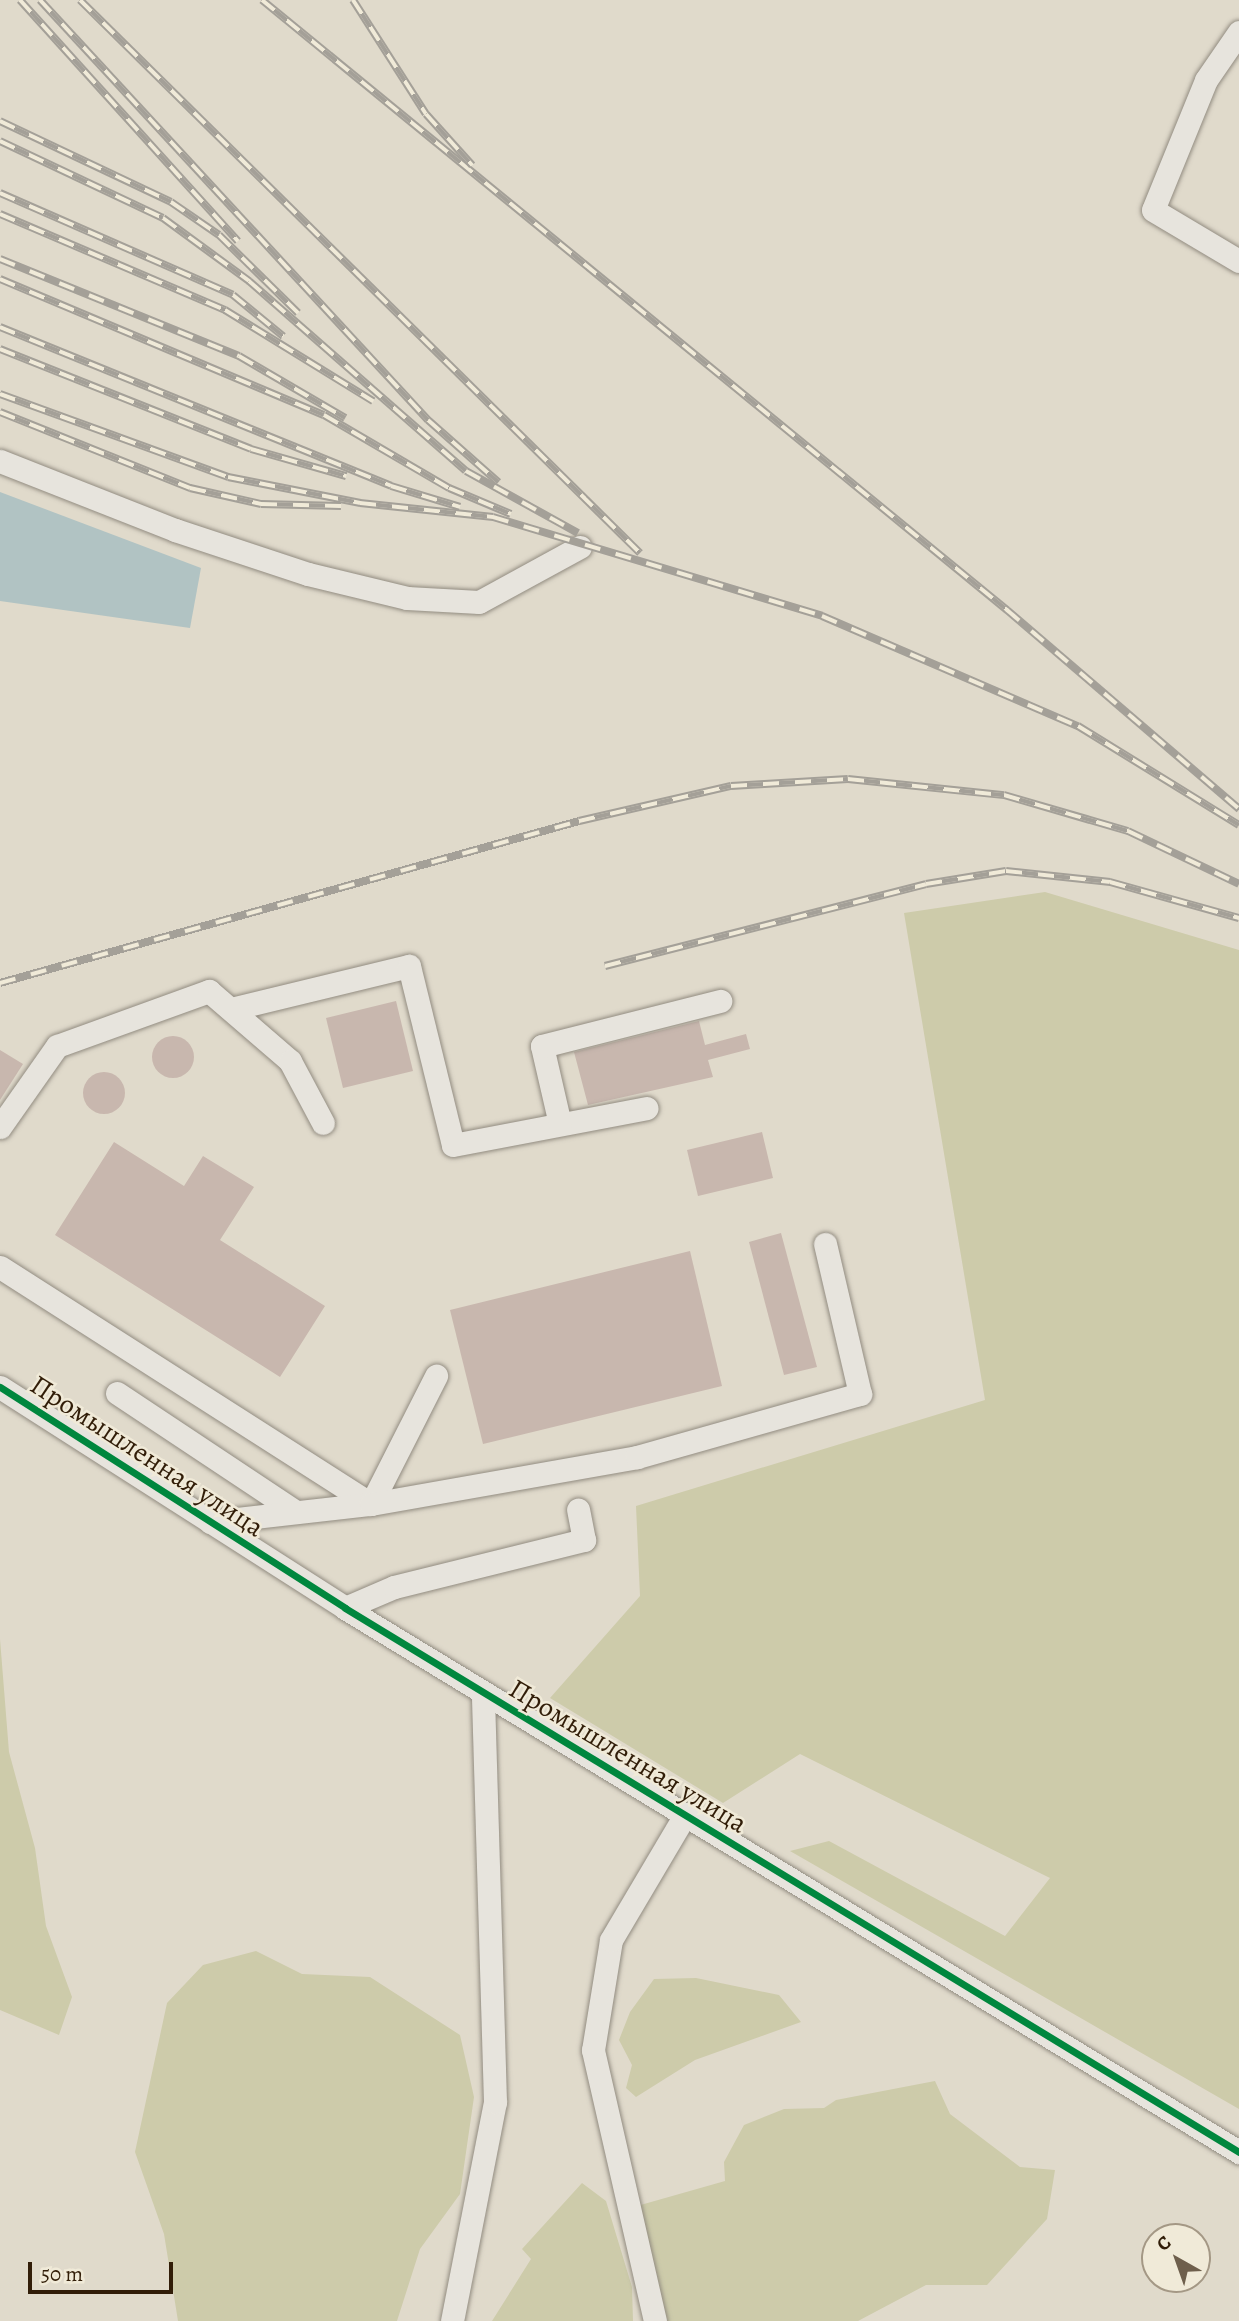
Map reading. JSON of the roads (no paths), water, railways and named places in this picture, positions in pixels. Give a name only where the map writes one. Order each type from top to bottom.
[{"type":"street","points":[[1239,32],[1206,80],[1153,209],[1239,261]]},
{"type":"street","points":[[0,461],[175,530],[308,574],[407,598],[479,602],[580,547]]},
{"type":"street","points":[[231,1010],[409,966],[453,1145],[647,1108]]},
{"type":"street","points":[[0,1127],[57,1046],[209,991],[290,1061],[323,1123]]},
{"type":"street","points":[[559,1124],[542,1046],[720,1000]]},
{"type":"street","points":[[210,1522],[371,1504],[637,1457],[860,1394],[824,1244]]},
{"type":"street","points":[[0,1267],[371,1504]]},
{"type":"street","points":[[371,1504],[436,1376]]},
{"type":"street","name":"Промышленная улица","points":[[0,1387],[345,1608],[1239,2152]]},
{"type":"street","points":[[117,1392],[296,1512]]},
{"type":"street","points":[[345,1608],[394,1587],[584,1540],[578,1510]]},
{"type":"street","points":[[452,2321],[495,2102],[484,1693]]},
{"type":"street","points":[[655,2321],[593,2050],[611,1940],[685,1815]]},
{"type":"railway","points":[[20,0],[238,241]]},
{"type":"railway","points":[[40,0],[428,420],[498,482]]},
{"type":"railway","points":[[80,0],[640,553]]},
{"type":"railway","points":[[262,0],[1007,610],[1239,809]]},
{"type":"railway","points":[[353,0],[426,114],[472,165]]},
{"type":"railway","points":[[0,121],[171,202],[219,235],[298,313]]},
{"type":"railway","points":[[0,141],[163,218],[249,281],[466,471],[578,533]]},
{"type":"railway","points":[[0,193],[233,295],[283,336]]},
{"type":"railway","points":[[0,214],[225,310],[373,401]]},
{"type":"railway","points":[[0,259],[239,356],[345,418]]},
{"type":"railway","points":[[0,279],[324,415],[449,488],[511,514]]},
{"type":"railway","points":[[0,327],[391,486],[460,507]]},
{"type":"railway","points":[[0,349],[251,449],[346,476]]},
{"type":"railway","points":[[0,394],[228,477],[360,503],[493,517],[822,616],[1078,726],[1239,825]]},
{"type":"railway","points":[[0,412],[190,488],[261,504],[341,506]]},
{"type":"railway","points":[[0,983],[579,821],[731,786],[848,779],[1004,795],[1128,831],[1239,884]]},
{"type":"railway","points":[[605,966],[926,884],[1006,871],[1110,882],[1239,918]]}]
